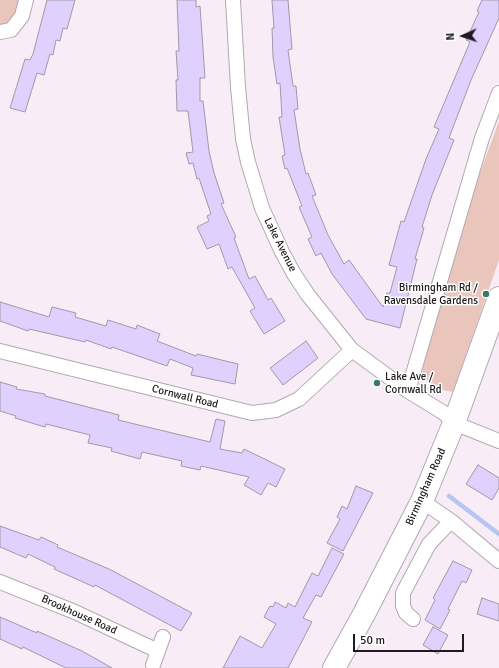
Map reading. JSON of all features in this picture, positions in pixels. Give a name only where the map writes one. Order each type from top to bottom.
[{"type":"highway","name":"Birmingham Road","points":[[334,668],[364,614],[422,501],[454,422],[499,298]]},
{"type":"street","points":[[0,32],[11,30],[22,16],[26,0]]},
{"type":"street","name":"Lake Avenue","points":[[233,0],[238,87],[243,138],[254,185],[262,208],[276,241],[294,274],[311,300],[352,350],[408,391],[444,413],[454,422],[499,441]]},
{"type":"street","points":[[408,391],[482,138],[499,93]]},
{"type":"street","name":"Cornwall Road","points":[[0,351],[252,413],[276,410],[299,399],[352,350]]},
{"type":"street","points":[[422,501],[451,521],[499,561]]},
{"type":"street","points":[[413,618],[406,613],[403,606],[403,593],[429,544],[451,521]]},
{"type":"street","name":"Brookhouse Road","points":[[0,582],[75,612],[158,651]]},
{"type":"street","points":[[152,665],[163,637]]},
{"type":"shaded area","points":[[0,0],[19,0],[14,19],[0,29]]},
{"type":"shaded area","points":[[499,121],[499,260],[453,392],[438,389],[423,379],[422,363],[465,214]]},
{"type":"building","points":[[47,0],[75,0],[67,29],[63,28],[60,41],[56,40],[53,55],[50,54],[44,75],[37,73],[25,112],[10,108],[25,59],[30,60],[33,54]]},
{"type":"building","points":[[177,0],[196,0],[196,7],[200,6],[205,78],[200,78],[200,101],[203,101],[209,151],[214,173],[224,203],[221,204],[236,237],[234,238],[249,279],[255,276],[268,300],[271,298],[285,321],[264,334],[250,311],[255,308],[232,267],[228,269],[219,244],[207,249],[197,227],[209,221],[207,216],[211,214],[199,178],[197,179],[193,163],[189,164],[186,153],[193,152],[188,111],[177,111],[176,80],[178,80],[176,51],[179,51]]},
{"type":"building","points":[[272,0],[288,0],[292,49],[288,50],[293,86],[296,86],[298,109],[294,110],[300,149],[306,174],[308,173],[316,195],[312,196],[328,235],[344,264],[349,260],[383,307],[387,293],[390,293],[397,267],[389,265],[401,221],[404,222],[426,159],[439,129],[434,127],[470,42],[466,40],[479,12],[477,11],[482,0],[499,0],[499,18],[471,80],[449,138],[454,140],[432,195],[422,227],[424,228],[415,259],[417,259],[400,328],[366,319],[332,274],[321,253],[316,256],[308,239],[312,237],[299,207],[302,206],[287,168],[285,169],[282,156],[285,155],[279,117],[282,117],[280,83],[277,84],[273,57],[272,28],[274,28]]},
{"type":"building","points":[[0,302],[49,317],[52,307],[76,313],[75,317],[106,326],[108,320],[136,329],[137,325],[160,334],[157,341],[196,356],[197,354],[238,364],[235,384],[191,375],[193,368],[170,359],[167,366],[112,347],[111,349],[86,340],[85,342],[29,329],[28,331],[0,321]]},
{"type":"building","points":[[306,341],[318,358],[283,385],[270,368]]},
{"type":"building","points":[[0,382],[17,387],[16,389],[45,394],[45,396],[119,415],[118,420],[210,442],[216,419],[225,421],[220,449],[242,453],[244,449],[285,469],[276,487],[268,483],[261,495],[244,485],[249,477],[201,466],[200,470],[181,466],[182,461],[142,452],[140,459],[111,451],[112,448],[88,443],[90,435],[46,424],[45,427],[15,418],[16,416],[0,411]]},
{"type":"building","points":[[478,465],[499,478],[499,488],[492,500],[466,484]]},
{"type":"building","points":[[356,486],[373,493],[343,551],[327,543],[340,519],[337,517],[342,506],[347,509]]},
{"type":"building","points":[[0,526],[39,540],[41,537],[58,545],[57,547],[109,569],[192,613],[181,631],[95,585],[94,587],[54,569],[55,567],[28,554],[26,558],[0,547]]},
{"type":"building","points":[[332,548],[344,554],[321,597],[316,595],[303,618],[312,622],[288,668],[223,668],[240,636],[262,648],[276,624],[264,617],[270,606],[273,607],[275,602],[286,608],[288,603],[295,607],[312,573],[318,576]]},
{"type":"building","points":[[453,561],[472,570],[466,583],[462,581],[440,629],[425,620],[435,600],[433,598]]},
{"type":"building","points":[[482,598],[499,604],[499,621],[477,614]]},
{"type":"building","points":[[0,617],[37,633],[37,631],[82,651],[112,668],[66,668],[23,647],[22,649],[0,639]]},
{"type":"building","points":[[433,627],[448,635],[438,654],[423,645]]},
{"type":"waterway","points":[[449,496],[499,534]]},
{"type":"place","name":"Birmingham Rd / Ravensdale Gardens","points":[[486,294]]},
{"type":"place","name":"Lake Ave / Cornwall Rd","points":[[377,383]]}]
